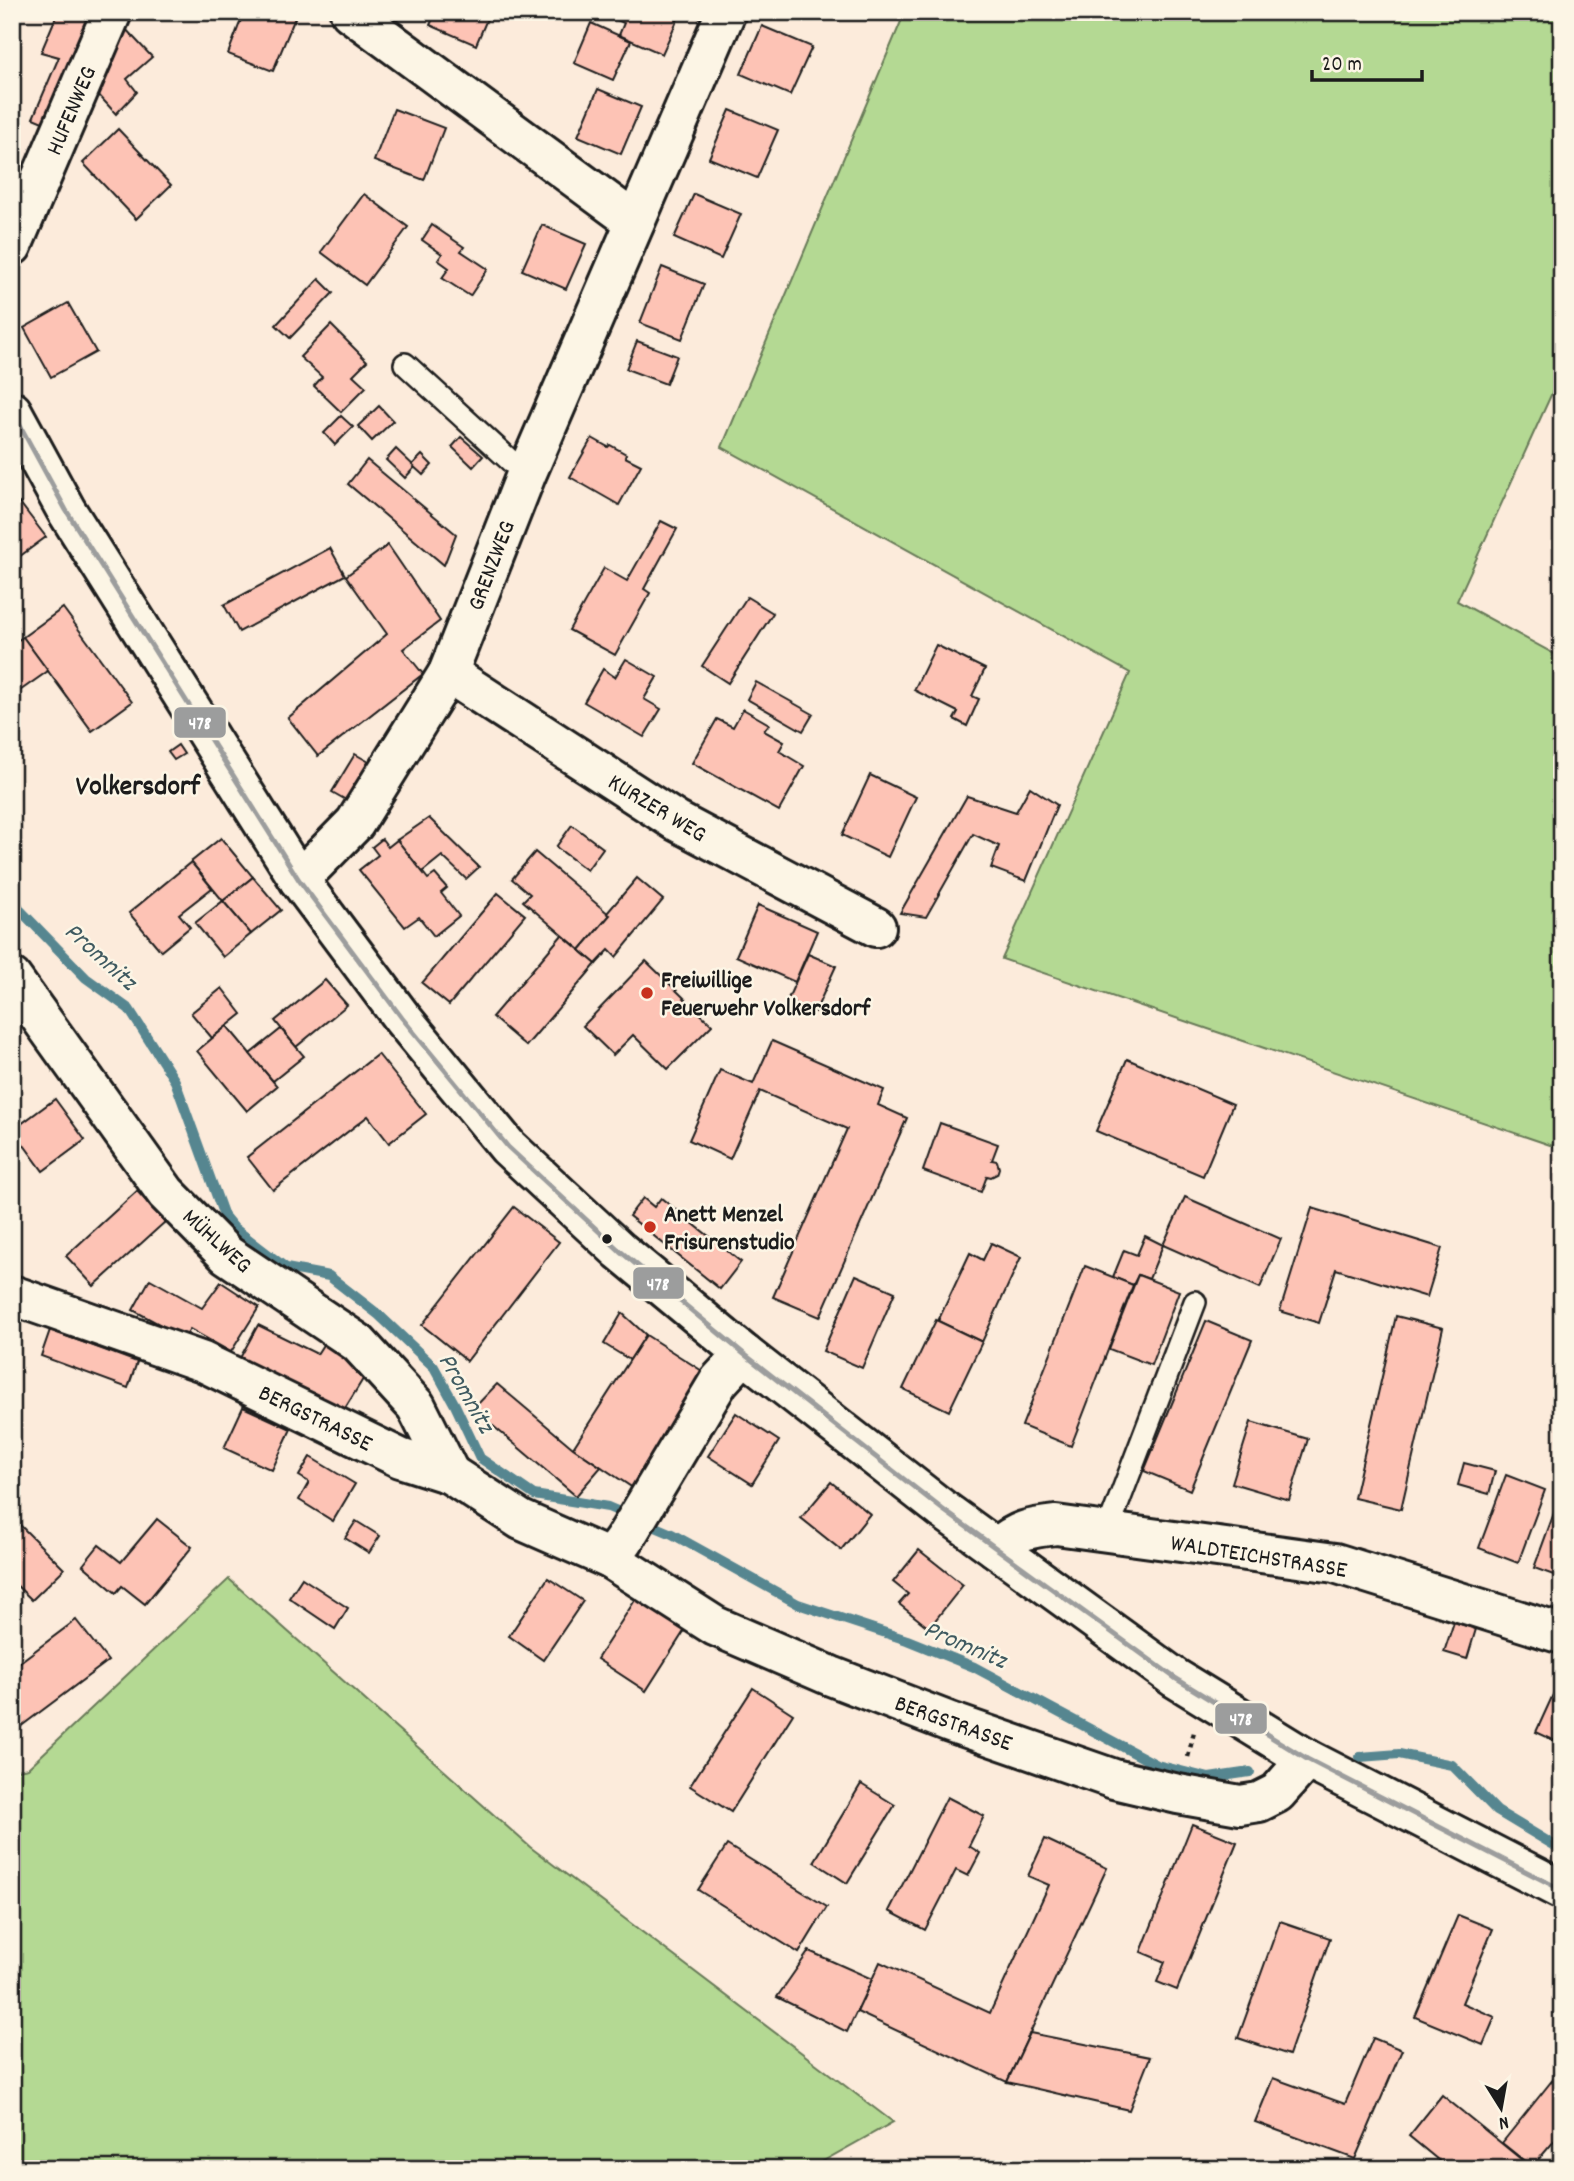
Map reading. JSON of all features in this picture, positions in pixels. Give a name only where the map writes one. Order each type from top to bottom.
[{"type":"street","name":"HUFENWEG","points":[[12,246],[112,12]]},
{"type":"street","points":[[350,12],[635,222]]},
{"type":"street","name":"GRENZWEG","points":[[299,880],[355,823],[448,673],[526,475],[726,12]]},
{"type":"street","points":[[12,411],[66,510],[299,880],[402,1018],[508,1147],[620,1251],[744,1354],[942,1509],[1175,1678],[1307,1759],[1562,1890]]},
{"type":"street","name":"KURZER WEG","points":[[448,673],[676,821],[876,927]]},
{"type":"street","name":"MÜHLWEG","points":[[12,978],[166,1193],[227,1255],[358,1343],[416,1406],[450,1474]]},
{"type":"street","name":"BERGSTRASSE","points":[[12,1295],[203,1362],[400,1458],[450,1474],[521,1520],[617,1550],[715,1626],[879,1695],[1114,1779],[1240,1805],[1259,1802],[1277,1793],[1307,1759]]},
{"type":"street","points":[[617,1550],[719,1381],[744,1354]]},
{"type":"street","name":"WALDTEICHSTRASSE","points":[[996,1548],[1010,1536],[1025,1529],[1056,1525],[1335,1563],[1562,1634]]},
{"type":"lane","points":[[405,364],[526,475]]},
{"type":"lane","points":[[1107,1532],[1195,1302]]},
{"type":"green space","points":[[905,12],[1562,12],[1562,371],[1457,601],[1562,658],[1562,1149],[1002,959],[1130,673],[722,447]]},
{"type":"green space","points":[[229,1579],[530,1847],[893,2122],[809,2169],[12,2169],[12,1771],[28,1768]]},
{"type":"building","points":[[58,12],[98,12],[52,126],[33,118],[59,57],[41,52]]},
{"type":"building","points":[[244,12],[297,13],[273,71],[228,54]]},
{"type":"building","points":[[436,12],[490,12],[476,45],[430,25]]},
{"type":"building","points":[[606,12],[681,12],[662,54],[619,35],[624,23],[605,15]]},
{"type":"building","points":[[591,23],[631,41],[613,80],[574,63]]},
{"type":"building","points":[[122,25],[152,57],[127,79],[137,92],[116,114],[95,91]]},
{"type":"building","points":[[762,26],[812,47],[790,95],[741,74]]},
{"type":"building","points":[[598,89],[641,107],[621,154],[578,136]]},
{"type":"building","points":[[394,109],[444,128],[424,180],[374,161]]},
{"type":"building","points":[[730,110],[778,130],[757,178],[709,158]]},
{"type":"building","points":[[12,128],[22,169],[12,171]]},
{"type":"building","points":[[118,129],[171,185],[136,219],[83,163]]},
{"type":"building","points":[[364,194],[408,227],[365,285],[321,252]]},
{"type":"building","points":[[694,194],[741,214],[721,259],[674,238]]},
{"type":"building","points":[[432,225],[464,247],[461,251],[488,269],[470,296],[442,278],[449,268],[438,260],[442,254],[422,240]]},
{"type":"building","points":[[542,225],[586,244],[566,289],[522,270]]},
{"type":"building","points":[[662,267],[704,284],[682,339],[640,323]]},
{"type":"building","points":[[319,279],[333,293],[290,338],[276,325]]},
{"type":"building","points":[[68,303],[96,352],[51,377],[24,328]]},
{"type":"building","points":[[331,325],[367,361],[353,375],[366,387],[341,412],[314,386],[322,377],[300,357]]},
{"type":"building","points":[[637,341],[677,356],[666,384],[626,369]]},
{"type":"building","points":[[379,406],[393,421],[372,441],[358,426]]},
{"type":"building","points":[[341,416],[353,427],[335,445],[324,433]]},
{"type":"building","points":[[461,437],[483,456],[473,467],[452,447]]},
{"type":"building","points":[[592,438],[608,447],[610,445],[641,465],[619,505],[570,477]]},
{"type":"building","points":[[396,449],[415,467],[405,478],[386,460]]},
{"type":"building","points":[[422,455],[432,465],[423,475],[412,465]]},
{"type":"building","points":[[367,460],[456,534],[444,565],[348,484]]},
{"type":"building","points":[[20,503],[46,537],[12,562],[12,509]]},
{"type":"building","points":[[661,521],[677,529],[644,589],[650,593],[615,655],[569,630],[604,568],[627,581]]},
{"type":"building","points":[[388,545],[440,621],[403,649],[423,674],[318,756],[288,718],[387,634],[346,576]]},
{"type":"building","points":[[330,548],[345,575],[239,632],[224,605]]},
{"type":"building","points":[[747,597],[773,613],[728,683],[702,666]]},
{"type":"building","points":[[63,608],[132,702],[92,731],[23,637]]},
{"type":"building","points":[[23,637],[48,671],[14,695],[12,638],[15,642]]},
{"type":"building","points":[[936,645],[985,669],[972,696],[979,699],[967,726],[954,719],[958,712],[914,690]]},
{"type":"building","points":[[626,659],[657,677],[644,699],[661,709],[644,737],[584,702],[603,669],[615,677]]},
{"type":"building","points":[[756,682],[813,714],[803,731],[747,699]]},
{"type":"building","points":[[743,709],[769,724],[764,731],[784,742],[779,751],[804,766],[779,811],[692,763],[717,719],[733,727]]},
{"type":"building","points":[[178,745],[184,754],[174,760],[168,752]]},
{"type":"building","points":[[355,754],[378,767],[355,805],[332,792]]},
{"type":"building","points":[[870,775],[916,797],[888,857],[842,835]]},
{"type":"building","points":[[1030,787],[1057,805],[1026,881],[991,868],[999,846],[973,834],[926,917],[900,913],[967,796],[1016,812]]},
{"type":"building","points":[[429,818],[479,867],[466,879],[442,856],[422,872],[397,840]]},
{"type":"building","points":[[572,825],[603,848],[587,870],[556,847]]},
{"type":"building","points":[[221,838],[253,877],[223,901],[191,862]]},
{"type":"building","points":[[382,839],[388,847],[397,840],[428,879],[435,874],[447,888],[441,893],[459,916],[434,936],[419,917],[405,927],[359,870],[378,855],[372,847]]},
{"type":"building","points":[[535,852],[610,915],[580,950],[523,901],[530,894],[512,879]]},
{"type":"building","points":[[191,862],[212,888],[179,914],[190,927],[161,951],[129,913]]},
{"type":"building","points":[[253,877],[281,910],[251,934],[223,901]]},
{"type":"building","points":[[637,878],[663,900],[616,957],[609,950],[596,964],[580,950]]},
{"type":"building","points":[[498,893],[525,915],[449,1005],[422,983]]},
{"type":"building","points":[[223,901],[251,934],[223,957],[195,923]]},
{"type":"building","points":[[758,905],[817,931],[795,982],[736,956]]},
{"type":"building","points":[[562,935],[596,964],[526,1046],[492,1017]]},
{"type":"building","points":[[808,954],[836,966],[815,1012],[787,1001]]},
{"type":"building","name":"Freiwillige Feuerwehr Volkersdorf","points":[[646,961],[712,1025],[668,1069],[633,1035],[613,1055],[583,1026]]},
{"type":"building","points":[[325,980],[347,1005],[296,1047],[275,1021]]},
{"type":"building","points":[[222,988],[242,1014],[212,1038],[191,1013]]},
{"type":"building","points":[[227,1026],[277,1086],[247,1111],[197,1051]]},
{"type":"building","points":[[281,1029],[304,1056],[273,1081],[250,1054]]},
{"type":"building","points":[[772,1041],[884,1090],[878,1105],[907,1118],[820,1317],[773,1297],[847,1129],[760,1091],[730,1159],[689,1140],[720,1070],[753,1084]]},
{"type":"building","points":[[378,1054],[426,1114],[389,1143],[368,1116],[273,1190],[247,1157]]},
{"type":"building","points":[[1127,1059],[1233,1104],[1203,1176],[1096,1131]]},
{"type":"building","points":[[55,1099],[85,1140],[43,1171],[13,1130]]},
{"type":"building","points":[[940,1123],[998,1144],[992,1160],[997,1161],[997,1174],[987,1176],[981,1192],[923,1171]]},
{"type":"building","points":[[137,1191],[165,1222],[94,1286],[66,1256]]},
{"type":"building","points":[[1185,1197],[1281,1239],[1260,1288],[1163,1245]]},
{"type":"building","points":[[643,1198],[654,1207],[661,1198],[741,1262],[720,1289],[629,1216]]},
{"type":"building","points":[[514,1207],[559,1242],[467,1361],[422,1325]]},
{"type":"building","points":[[1312,1208],[1442,1248],[1427,1297],[1336,1269],[1319,1323],[1280,1311]]},
{"type":"building","points":[[1145,1236],[1163,1245],[1149,1279],[1138,1275],[1133,1285],[1113,1277],[1124,1250],[1137,1255]]},
{"type":"building","points":[[991,1243],[1021,1257],[982,1342],[938,1321],[970,1253],[983,1260]]},
{"type":"building","points":[[1085,1266],[1133,1285],[1071,1446],[1022,1426]]},
{"type":"building","points":[[856,1275],[895,1292],[862,1368],[823,1351]]},
{"type":"building","points":[[1138,1275],[1179,1291],[1151,1365],[1109,1349]]},
{"type":"building","points":[[150,1279],[202,1308],[221,1282],[259,1307],[231,1352],[190,1329],[185,1338],[133,1310]]},
{"type":"building","points":[[622,1313],[646,1335],[630,1360],[604,1344]]},
{"type":"building","points":[[1396,1316],[1443,1328],[1401,1509],[1354,1498]]},
{"type":"building","points":[[936,1320],[982,1342],[949,1411],[903,1389]]},
{"type":"building","points":[[1206,1321],[1252,1340],[1190,1490],[1144,1471]]},
{"type":"building","points":[[258,1325],[317,1354],[328,1337],[368,1371],[344,1410],[240,1358]]},
{"type":"building","points":[[50,1330],[137,1362],[128,1388],[41,1356]]},
{"type":"building","points":[[646,1335],[710,1376],[636,1490],[573,1448]]},
{"type":"building","points":[[497,1384],[573,1448],[601,1467],[576,1496],[473,1409]]},
{"type":"building","points":[[243,1407],[291,1429],[272,1470],[224,1448]]},
{"type":"building","points":[[736,1413],[779,1441],[752,1484],[708,1456]]},
{"type":"building","points":[[1251,1422],[1308,1439],[1289,1500],[1232,1483]]},
{"type":"building","points":[[310,1457],[355,1484],[333,1521],[299,1500],[309,1482],[299,1476]]},
{"type":"building","points":[[1464,1463],[1495,1471],[1489,1494],[1458,1485]]},
{"type":"building","points":[[1506,1475],[1545,1490],[1518,1563],[1479,1548]]},
{"type":"building","points":[[831,1482],[870,1514],[841,1550],[801,1518]]},
{"type":"building","points":[[1562,1491],[1562,1578],[1534,1568]]},
{"type":"building","points":[[12,1517],[64,1569],[32,1600],[14,1583],[12,1585]]},
{"type":"building","points":[[157,1519],[192,1547],[145,1604],[122,1586],[116,1593],[83,1565],[99,1545],[121,1562]]},
{"type":"building","points":[[356,1521],[380,1536],[369,1553],[345,1538]]},
{"type":"building","points":[[919,1550],[963,1585],[929,1628],[899,1604],[908,1594],[893,1582]]},
{"type":"building","points":[[302,1578],[348,1608],[335,1629],[289,1598]]},
{"type":"building","points":[[548,1578],[583,1601],[543,1660],[509,1636]]},
{"type":"building","points":[[639,1594],[688,1625],[646,1691],[597,1659]]},
{"type":"building","points":[[76,1620],[108,1661],[12,1733],[12,1668]]},
{"type":"building","points":[[1454,1622],[1476,1629],[1467,1659],[1444,1652]]},
{"type":"building","points":[[1562,1675],[1562,1744],[1536,1732]]},
{"type":"building","points":[[753,1688],[793,1714],[731,1812],[690,1786]]},
{"type":"building","points":[[861,1784],[895,1805],[847,1883],[814,1862]]},
{"type":"building","points":[[947,1797],[984,1816],[969,1846],[980,1853],[968,1876],[956,1870],[925,1930],[889,1911]]},
{"type":"building","points":[[1192,1824],[1237,1842],[1177,1990],[1157,1982],[1165,1962],[1141,1952]]},
{"type":"building","points":[[1045,1839],[1107,1868],[1007,2082],[857,2012],[880,1962],[990,2013],[1049,1885],[1028,1876]]},
{"type":"building","points":[[727,1845],[827,1907],[799,1953],[698,1890]]},
{"type":"building","points":[[1458,1915],[1493,1929],[1462,2003],[1495,2017],[1483,2045],[1415,2017]]},
{"type":"building","points":[[1280,1921],[1330,1938],[1289,2055],[1238,2038]]},
{"type":"building","points":[[809,1951],[872,1979],[847,2032],[777,1997]]},
{"type":"building","points":[[1030,2033],[1150,2057],[1129,2110],[1007,2082]]},
{"type":"building","points":[[1373,2038],[1402,2050],[1355,2159],[1255,2122],[1273,2078],[1345,2104]]},
{"type":"building","points":[[1562,2068],[1562,2132],[1532,2167],[1502,2143]]},
{"type":"building","points":[[1442,2095],[1522,2160],[1515,2169],[1449,2169],[1409,2136]]},
{"type":"waterway","name":"Promnitz","points":[[12,894],[20,910],[86,978],[129,1009],[175,1081],[224,1216],[234,1228],[286,1268],[329,1276],[379,1315],[434,1367],[480,1458],[534,1495],[608,1507],[672,1534],[798,1604],[907,1640],[974,1667],[1157,1765],[1209,1778],[1250,1772]]},
{"type":"waterway","name":"Promnitz","points":[[1360,1757],[1399,1754],[1452,1765],[1497,1811],[1562,1850]]},
{"type":"transit line","name":"478","points":[[12,411],[66,510],[299,880],[402,1018],[508,1147],[620,1251],[744,1354],[942,1509],[1175,1678],[1307,1759],[1562,1890]]},
{"type":"place","name":"Freiwillige Feuerwehr Volkersdorf","points":[[647,993]]},
{"type":"place","name":"Anett Menzel Frisurenstudio","points":[[650,1227]]},
{"type":"district","name":"Volkersdorf","points":[[138,784]]}]
